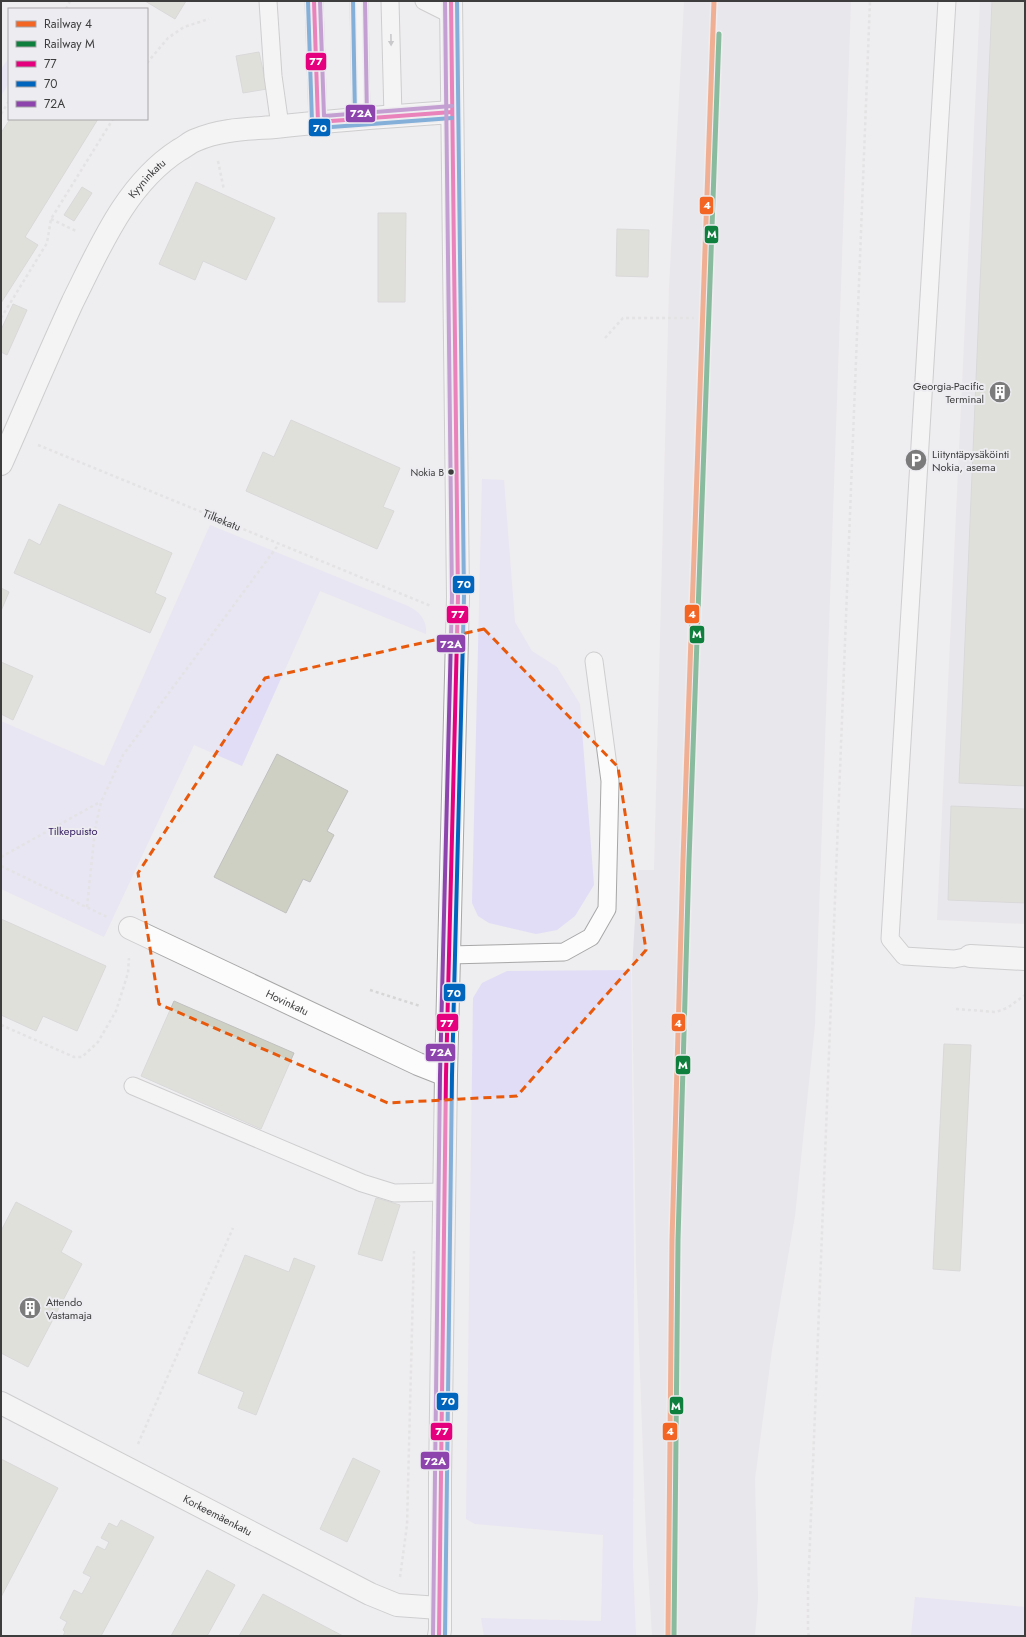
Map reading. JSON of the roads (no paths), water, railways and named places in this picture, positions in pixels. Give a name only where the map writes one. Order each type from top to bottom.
[{"type":"street","points":[[441,1634],[439,1608],[444,1192],[458,596],[452,8]]},
{"type":"street","name":"Kyyninkatu","points":[[5,455],[61,326],[93,260],[132,194],[152,171],[164,161],[195,140],[219,133],[361,118],[452,112]]},
{"type":"street","name":"Hovinkatu","points":[[130,928],[418,1064],[446,1075]]},
{"type":"street","points":[[970,956],[1025,958]]},
{"type":"street","name":"Korkeemäenkatu","points":[[1,1403],[370,1594],[397,1605],[439,1608]]},
{"type":"lane","points":[[268,1],[273,76],[280,126]]},
{"type":"lane","points":[[314,1],[318,122]]},
{"type":"lane","points":[[358,1],[361,118]]},
{"type":"lane","points":[[390,1],[393,116]]},
{"type":"lane","points":[[424,1],[452,8]]},
{"type":"lane","points":[[948,1],[890,939],[904,956],[954,959],[970,956]]},
{"type":"lane","points":[[449,955],[564,952],[591,937],[607,909],[610,781],[594,661]]},
{"type":"lane","points":[[133,1086],[362,1183],[394,1192],[444,1192]]},
{"type":"rail line","name":"4","points":[[668,1636],[672,1240],[683,860],[714,1]]},
{"type":"rail line","name":"M","points":[[674,1636],[678,1240],[689,860],[719,34]]},
{"type":"place","name":"Georgia-Pacific Terminal","points":[[1000,392]]},
{"type":"place","name":"Liityntäpysäköinti Nokia, asema","points":[[916,460]]},
{"type":"place","name":"Nokia B","points":[[451,472]]},
{"type":"place","name":"Attendo Vastamaja","points":[[30,1308]]},
{"type":"park label","name":"Tilkepuisto","points":[[73,831]]}]
